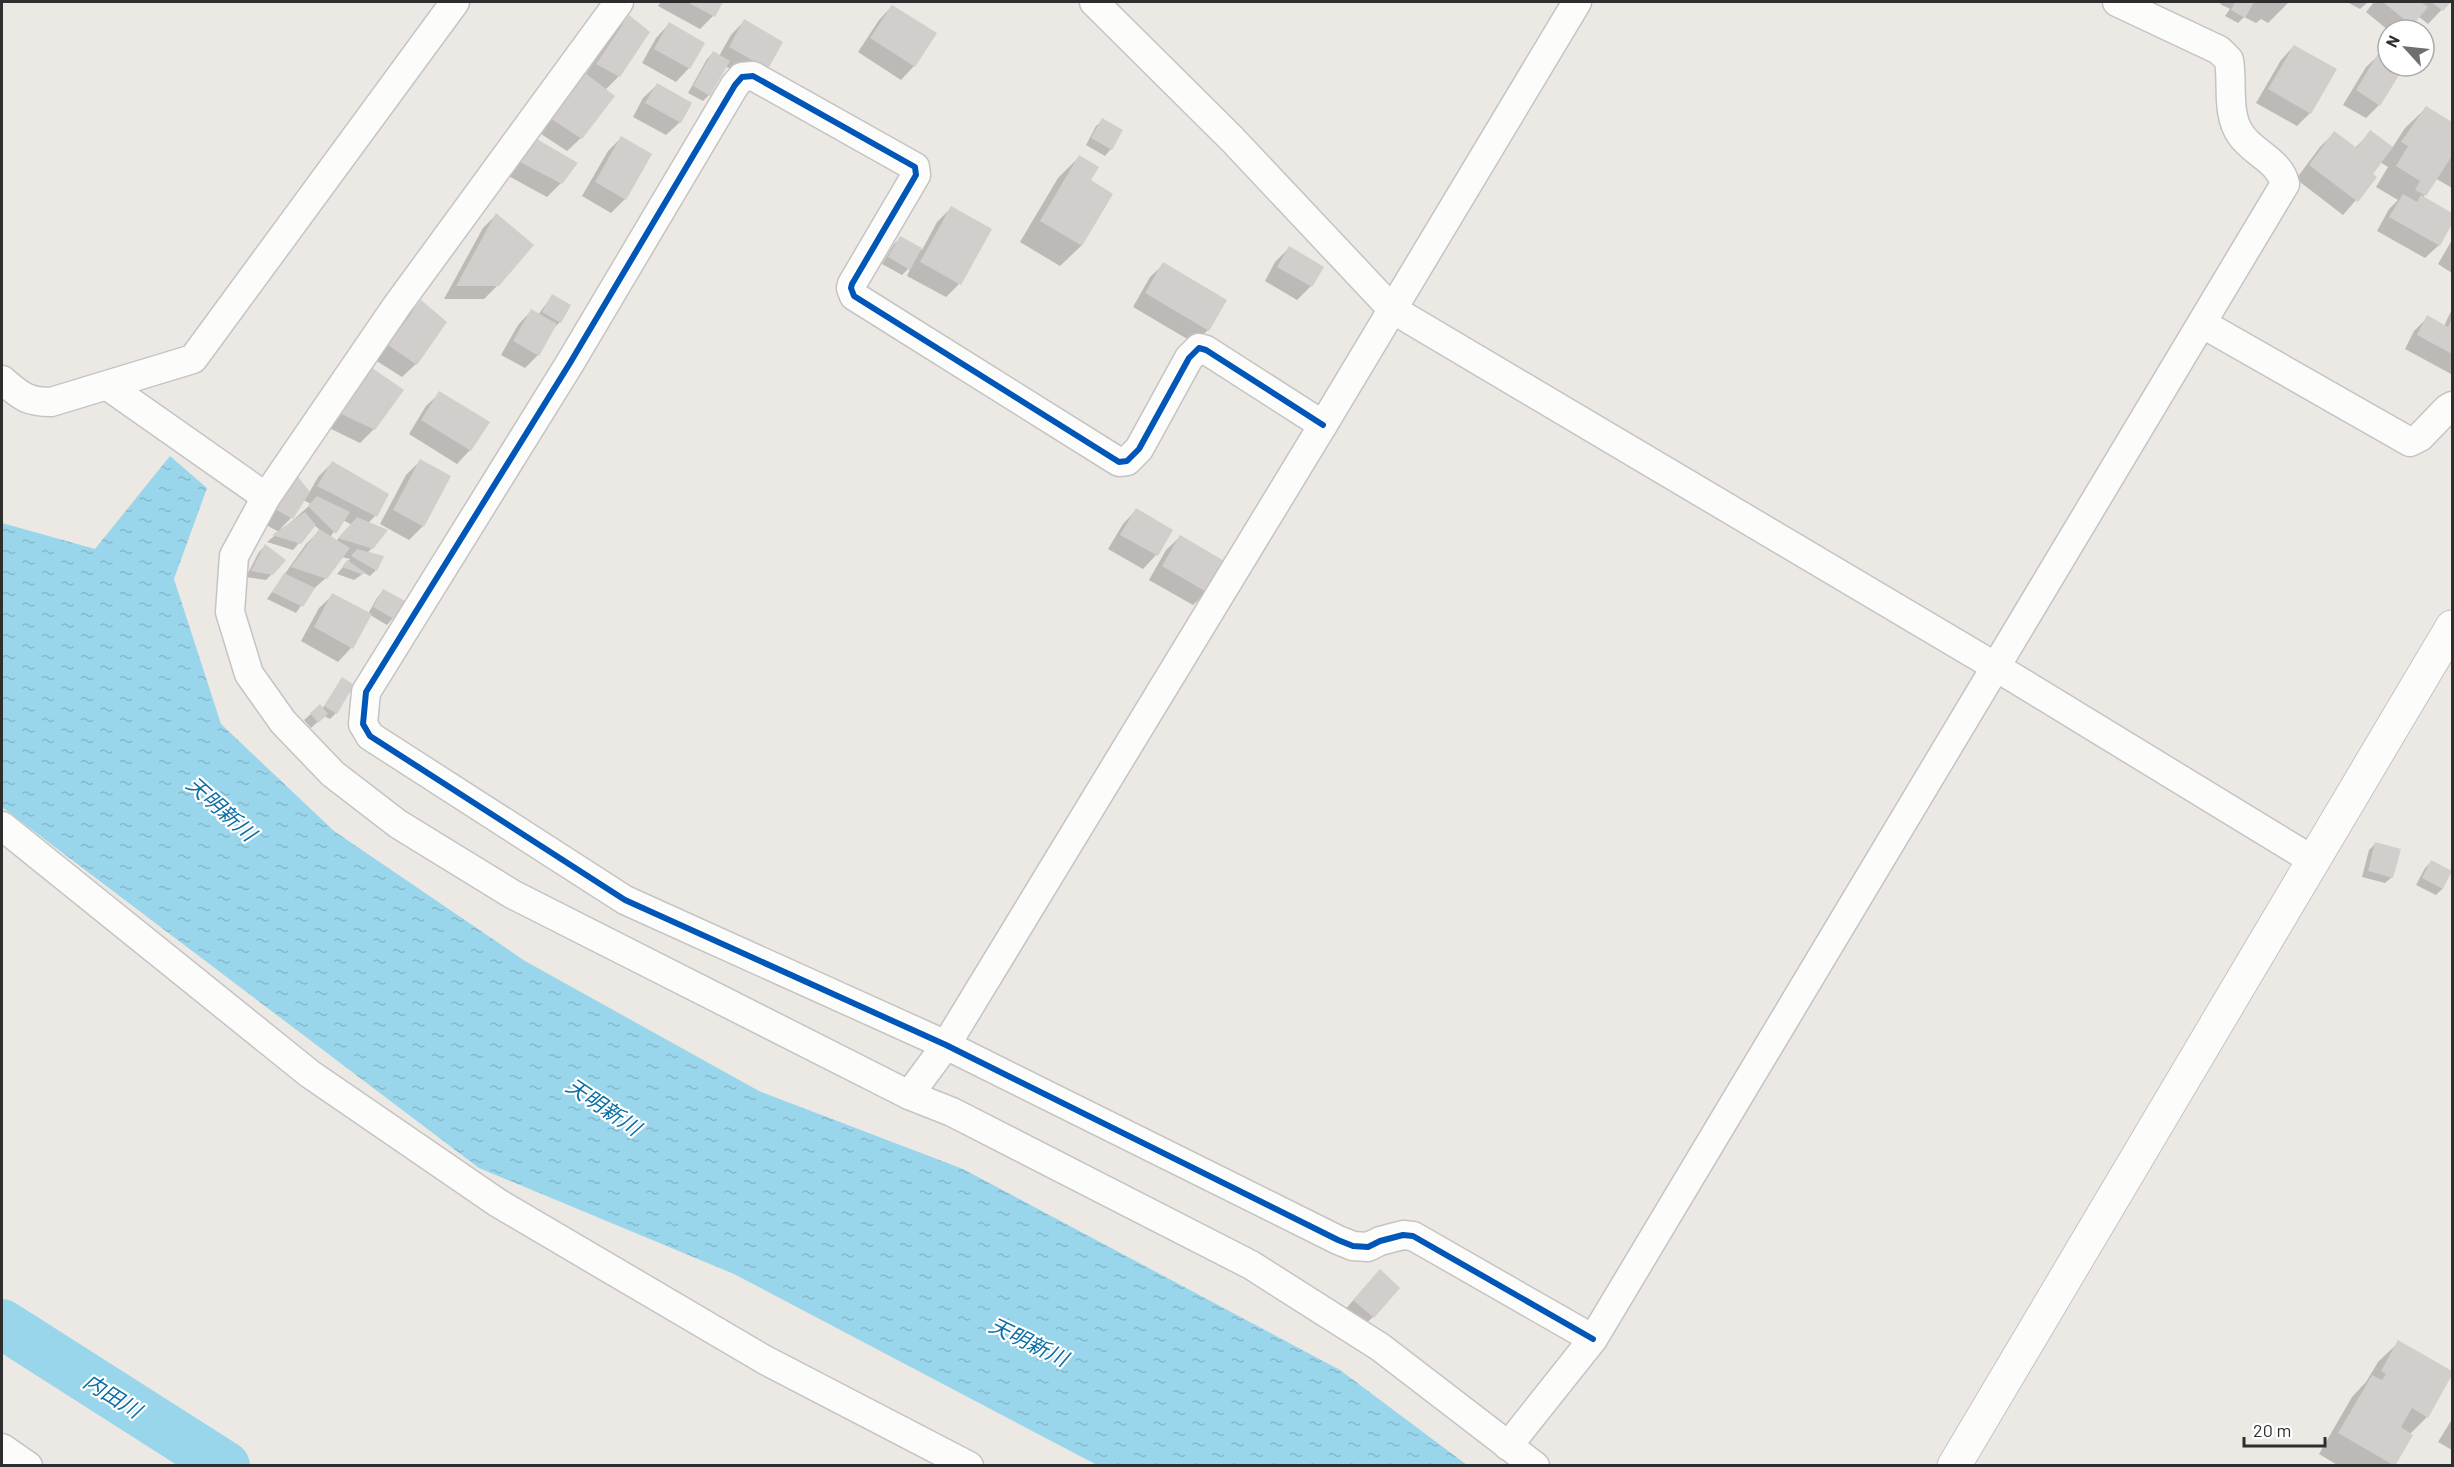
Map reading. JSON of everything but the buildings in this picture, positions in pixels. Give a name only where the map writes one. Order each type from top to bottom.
[{"type":"street","points":[[2,380],[22,397],[33,402],[51,402],[193,359],[455,2]]},
{"type":"street","points":[[619,2],[396,307],[267,497],[234,556],[230,612],[249,674],[283,722],[333,774],[398,824],[512,894],[909,1095],[951,1112],[1251,1265],[1380,1347],[1535,1466]]},
{"type":"street","points":[[1094,2],[1232,139],[1392,309],[1996,667],[2314,861]]},
{"type":"street","points":[[909,1095],[946,1046],[1323,426],[1577,2]]},
{"type":"street","points":[[1508,1446],[1593,1339],[2285,184],[2279,171],[2241,135],[2232,113],[2229,60],[2219,50],[2117,2]]},
{"type":"street","points":[[1323,426],[1206,350],[1199,348],[1189,358],[1139,449],[1127,461],[1119,462],[854,296],[852,284],[916,175],[915,167],[753,76],[742,77],[735,85],[570,363],[366,692],[363,724],[370,736],[625,900],[946,1046],[1353,1246],[1368,1247],[1403,1235],[1413,1236],[1593,1339]]},
{"type":"street","points":[[2203,324],[2403,440],[2414,441],[2452,406]]},
{"type":"street","points":[[108,386],[267,497]]},
{"type":"street","points":[[1954,1466],[2452,627]]},
{"type":"street","points":[[2,826],[310,1074],[498,1203],[765,1360],[969,1466]]},
{"type":"street","points":[[2,1448],[28,1466]]},
{"type":"water","name":"天明新川","points":[[170,456],[207,488],[174,579],[221,724],[334,831],[525,961],[759,1091],[963,1169],[1340,1370],[1467,1465],[1097,1465],[734,1274],[479,1168],[2,807],[2,523],[95,549]]},
{"type":"waterway","name":"内田川","points":[[2,1324],[225,1466]]},
{"type":"cycle path","points":[[1323,425],[1206,350],[1199,348],[1189,358],[1139,449],[1127,461],[1119,462],[854,296],[852,284],[916,175],[915,167],[753,76],[742,77],[735,85],[570,363],[366,692],[363,724],[370,736],[625,900],[946,1045],[1338,1240],[1353,1246],[1368,1247],[1403,1235],[1413,1236],[1593,1339]]}]
